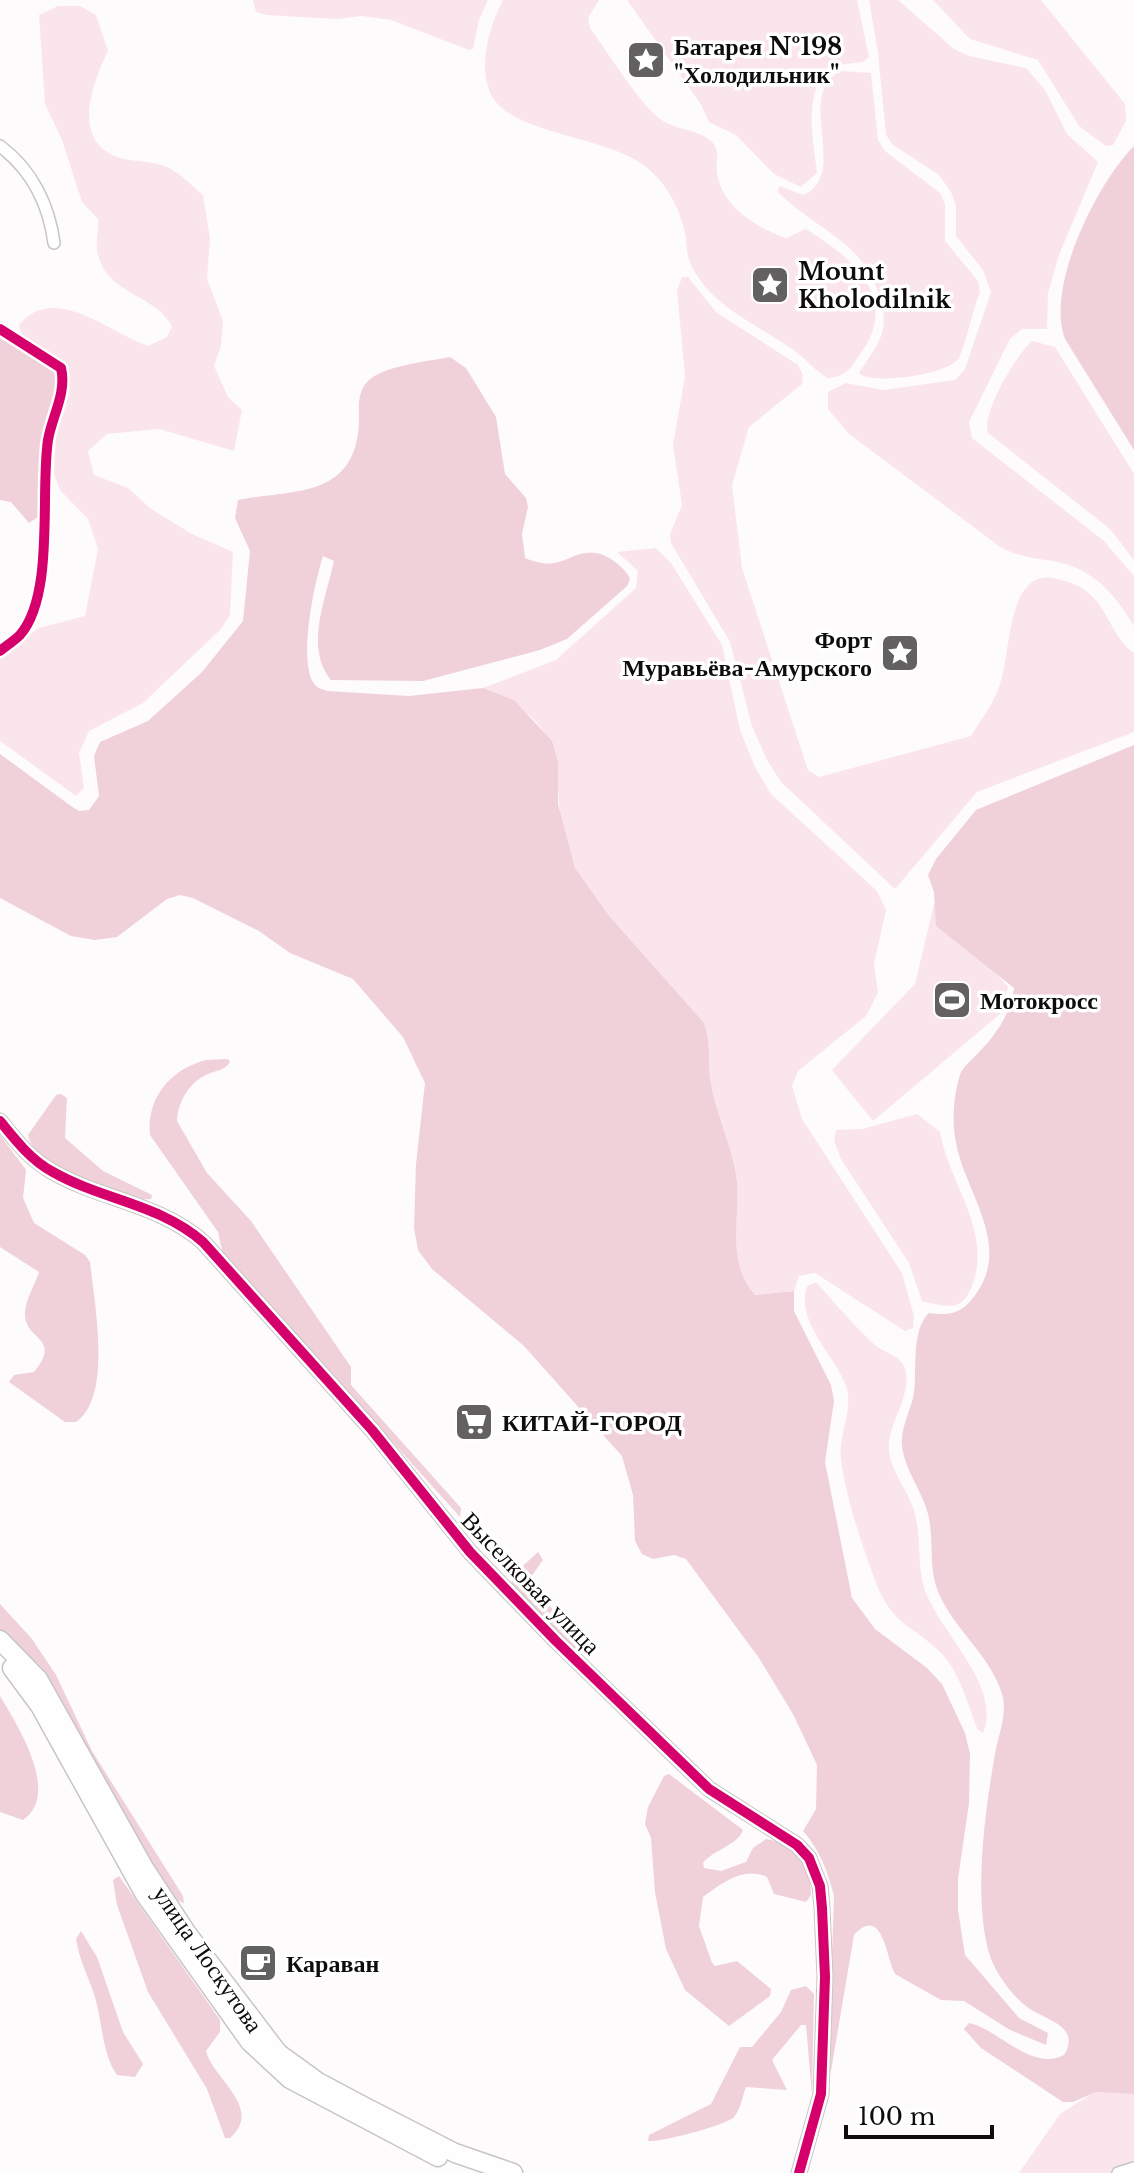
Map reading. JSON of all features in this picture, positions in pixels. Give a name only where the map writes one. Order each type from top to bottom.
[{"type":"main road","name":"улица Лоскутова","points":[[0,1640],[38,1679],[144,1868],[186,1932],[278,2053],[305,2074],[455,2153],[513,2173]]},
{"type":"main road","name":"улица Лоскутова","points":[[0,1653],[40,1706],[144,1893],[194,1967],[262,2056],[310,2092],[472,2173]]},
{"type":"street","points":[[0,146],[13,156],[50,211],[54,243]]},
{"type":"street","points":[[0,651],[23,631],[39,584],[45,541],[43,486],[48,436],[64,380],[61,368],[2,330]]},
{"type":"street","name":"Выселковая улица","points":[[0,1121],[23,1150],[54,1173],[165,1215],[184,1225],[203,1242],[372,1430],[470,1552],[556,1641],[709,1789],[797,1845],[809,1858],[820,1886],[822,1908],[824,2055],[813,2131],[799,2173]]},
{"type":"street","points":[[1118,2173],[1134,2168]]},
{"type":"shaded area","points":[[253,0],[488,0],[479,20],[473,49],[469,50],[391,20],[362,16],[337,19],[266,15],[256,12]]},
{"type":"shaded area","points":[[503,0],[599,0],[588,18],[590,28],[654,114],[669,124],[703,135],[713,143],[717,150],[720,185],[733,206],[753,222],[786,238],[806,229],[854,266],[873,297],[876,314],[872,333],[848,371],[828,378],[709,291],[690,262],[685,232],[675,204],[660,180],[645,166],[608,148],[540,127],[504,110],[493,98],[485,75],[489,35]]},
{"type":"shaded area","points":[[627,0],[857,0],[869,57],[863,62],[829,66],[821,78],[812,118],[817,173],[801,187],[774,174],[736,135],[709,122],[700,103]]},
{"type":"shaded area","points":[[869,0],[898,0],[954,49],[969,56],[1026,68],[1045,90],[1067,134],[1098,162],[1059,255],[1048,293],[1047,329],[1022,329],[1010,339],[969,422],[972,438],[1104,541],[1134,576],[1134,626],[1119,603],[1091,576],[1067,564],[1019,555],[999,546],[849,434],[828,409],[828,392],[846,383],[883,390],[955,380],[965,369],[991,292],[983,270],[956,236],[956,206],[951,192],[939,175],[892,144],[886,135]]},
{"type":"shaded area","points":[[933,0],[1041,0],[1125,104],[1126,121],[1113,145],[1106,146],[1079,126],[1038,60],[970,39]]},
{"type":"shaded area","points":[[58,6],[80,6],[96,15],[108,51],[96,79],[89,111],[95,139],[104,150],[120,158],[169,168],[203,195],[210,239],[207,279],[223,321],[221,346],[214,366],[228,397],[242,410],[234,451],[159,429],[107,434],[88,451],[94,475],[128,488],[151,509],[192,534],[233,552],[230,615],[221,629],[143,703],[89,731],[79,753],[84,788],[76,796],[0,741],[0,656],[39,628],[85,616],[98,549],[88,519],[60,490],[54,474],[56,434],[70,376],[65,363],[22,337],[19,325],[33,313],[49,308],[65,309],[148,346],[167,337],[172,327],[156,308],[113,280],[99,258],[98,219],[82,202],[62,140],[45,104],[39,15]]},
{"type":"shaded area","points":[[841,71],[871,73],[878,140],[885,151],[940,193],[945,204],[945,241],[978,281],[980,292],[959,358],[942,369],[894,378],[866,377],[859,373],[884,326],[882,305],[871,276],[849,248],[778,192],[779,186],[803,195],[816,185],[822,170],[822,97],[828,82]]},
{"type":"shaded area","points":[[1134,146],[1134,450],[1065,339],[1061,317],[1062,292],[1078,237],[1105,184]]},
{"type":"shaded area","points":[[682,277],[688,277],[716,312],[798,365],[803,375],[802,384],[749,427],[732,485],[742,568],[808,770],[819,777],[971,736],[1000,685],[1019,599],[1027,587],[1038,579],[1061,580],[1086,591],[1100,605],[1120,639],[1134,653],[1134,732],[977,792],[895,889],[781,782],[752,726],[730,642],[671,543],[670,534],[682,505],[673,445],[685,376],[677,291]]},
{"type":"shaded area","points":[[0,338],[58,372],[60,380],[45,435],[41,515],[29,523],[11,502],[0,500]]},
{"type":"shaded area","points":[[1032,341],[1055,347],[1134,474],[1134,560],[1110,529],[988,433],[987,424],[995,399],[1010,371]]},
{"type":"shaded area","points":[[450,357],[466,368],[496,417],[505,474],[526,498],[528,507],[522,534],[525,558],[548,564],[586,553],[600,554],[621,566],[630,579],[627,586],[567,639],[540,650],[423,681],[331,680],[323,667],[318,638],[322,606],[334,561],[323,556],[309,623],[310,676],[316,686],[327,691],[409,696],[483,688],[514,700],[552,741],[558,762],[558,804],[575,868],[609,916],[704,1023],[712,1091],[737,1181],[736,1241],[740,1269],[755,1295],[794,1291],[794,1311],[831,1385],[834,1401],[825,1462],[852,1598],[875,1629],[927,1668],[942,1684],[965,1733],[970,1754],[969,1803],[958,1879],[958,1910],[965,1955],[1019,2018],[1048,2033],[1046,2045],[1010,2030],[964,2001],[941,2000],[895,1974],[882,1937],[871,1926],[854,1935],[831,2071],[828,2071],[834,1896],[823,1862],[803,1831],[816,1809],[817,1765],[793,1714],[759,1658],[686,1559],[674,1555],[653,1559],[642,1554],[635,1541],[633,1495],[622,1456],[524,1346],[432,1269],[418,1250],[414,1228],[416,1164],[425,1083],[403,1037],[353,979],[290,953],[259,931],[193,898],[180,895],[167,899],[117,937],[95,940],[71,936],[0,898],[0,754],[71,806],[79,811],[89,810],[99,796],[94,756],[100,742],[148,721],[202,672],[243,621],[250,551],[235,518],[238,500],[301,491],[319,486],[334,477],[347,465],[355,446],[360,395],[364,385],[385,371]]},
{"type":"shaded area","points":[[656,548],[671,563],[722,645],[740,730],[755,767],[771,794],[877,891],[886,910],[874,964],[878,993],[866,1016],[798,1071],[792,1086],[802,1119],[902,1273],[914,1316],[913,1328],[905,1331],[815,1273],[799,1276],[794,1291],[754,1295],[745,1283],[737,1255],[735,1168],[710,1078],[708,1037],[704,1023],[617,928],[576,869],[565,840],[556,765],[550,744],[538,724],[517,706],[483,688],[556,660],[636,588],[638,571],[617,552]]},
{"type":"shaded area","points":[[1134,745],[1134,2094],[1096,2092],[1073,2102],[1063,2102],[981,2048],[964,2029],[969,2023],[976,2025],[1019,2050],[1041,2058],[1053,2059],[1064,2055],[1068,2045],[1065,2030],[1027,2007],[1010,1990],[989,1953],[982,1906],[982,1854],[1004,1702],[988,1665],[950,1614],[936,1586],[928,1514],[906,1464],[902,1446],[914,1393],[917,1340],[923,1320],[929,1313],[944,1314],[961,1309],[976,1294],[986,1274],[989,1255],[987,1235],[959,1157],[954,1106],[961,1072],[1002,1023],[1014,988],[936,926],[934,892],[928,875],[936,859],[976,810]]},
{"type":"shaded area","name":"Мотокросс","points":[[934,904],[1008,987],[1000,1014],[873,1121],[832,1070],[915,984]]},
{"type":"shaded area","points":[[228,1059],[230,1062],[190,1087],[182,1100],[177,1121],[207,1173],[251,1221],[351,1367],[351,1385],[461,1508],[460,1517],[223,1254],[218,1232],[150,1135],[152,1109],[163,1087],[182,1070],[206,1060]]},
{"type":"shaded area","points":[[56,1095],[67,1098],[65,1138],[103,1171],[152,1195],[151,1199],[120,1195],[80,1180],[45,1159],[34,1147],[28,1135]]},
{"type":"shaded area","points":[[917,1114],[940,1132],[977,1242],[978,1261],[974,1280],[966,1298],[955,1305],[922,1301],[909,1263],[841,1159],[834,1141],[836,1130],[862,1129]]},
{"type":"shaded area","points":[[0,1135],[26,1170],[23,1198],[34,1223],[85,1255],[90,1262],[97,1323],[98,1371],[87,1410],[76,1422],[65,1422],[9,1382],[14,1375],[34,1372],[45,1352],[25,1316],[39,1272],[0,1247]]},
{"type":"shaded area","points":[[816,1282],[867,1338],[899,1359],[904,1366],[906,1385],[889,1451],[915,1515],[921,1574],[930,1602],[965,1657],[984,1695],[987,1714],[983,1733],[978,1730],[948,1661],[897,1617],[876,1583],[843,1474],[841,1450],[848,1404],[846,1386],[806,1312],[807,1286]]},
{"type":"shaded area","points":[[538,1552],[543,1560],[531,1577],[549,1605],[584,1645],[582,1650],[575,1649],[511,1584],[513,1575]]},
{"type":"shaded area","points":[[0,1604],[32,1639],[56,1675],[92,1751],[183,1896],[184,1903],[176,1900],[134,1839],[29,1657],[0,1630]]},
{"type":"shaded area","points":[[0,1696],[17,1724],[37,1777],[38,1794],[34,1808],[23,1820],[0,1812]]},
{"type":"shaded area","points":[[669,1774],[743,1830],[736,1840],[708,1858],[703,1863],[704,1868],[721,1871],[746,1862],[753,1848],[766,1839],[792,1851],[808,1875],[811,1895],[806,1902],[774,1894],[767,1877],[758,1874],[733,1878],[703,1897],[699,1926],[712,1963],[715,1966],[737,1961],[771,1989],[770,1996],[729,2026],[685,1990],[666,1949],[655,1892],[651,1838],[645,1824],[648,1807],[664,1776]]},
{"type":"shaded area","points":[[119,1876],[220,2020],[220,2032],[206,2051],[239,2105],[242,2116],[239,2127],[230,2138],[225,2138],[207,2089],[148,1992],[117,1905],[113,1880]]},
{"type":"shaded area","points":[[81,1931],[97,1957],[123,2032],[143,2064],[135,2077],[117,2075],[108,2056],[97,2004],[77,1946],[76,1939]]},
{"type":"shaded area","points":[[806,1986],[814,1994],[812,2095],[806,2025],[801,2025],[772,2060],[787,2090],[746,2087],[738,2110],[729,2120],[692,2133],[648,2141],[649,2135],[711,2104],[740,2047],[752,2047],[781,2012],[791,1990]]},
{"type":"shaded area","points":[[1134,2067],[1134,2173],[1019,2173],[1060,2114]]},
{"type":"cycle path","points":[[0,329],[61,368],[62,377],[61,395],[48,440],[44,542],[38,595],[31,617],[20,635],[0,651]]},
{"type":"cycle path","points":[[0,1121],[31,1156],[53,1172],[168,1219],[203,1242],[372,1430],[470,1552],[556,1641],[709,1789],[797,1845],[809,1858],[820,1886],[825,1977],[821,2094],[799,2173]]},
{"type":"place","name":"Батарея №198 \"Холодильник\"","points":[[646,60]]},
{"type":"place","name":"Mount Kholodilnik","points":[[770,285]]},
{"type":"place","name":"Форт Муравьёва-Амурского","points":[[900,653]]},
{"type":"place","name":"Мотокросс","points":[[952,1000]]},
{"type":"place","name":"КИТАЙ-ГОРОД","points":[[474,1422]]},
{"type":"place","name":"Караван","points":[[258,1963]]}]
